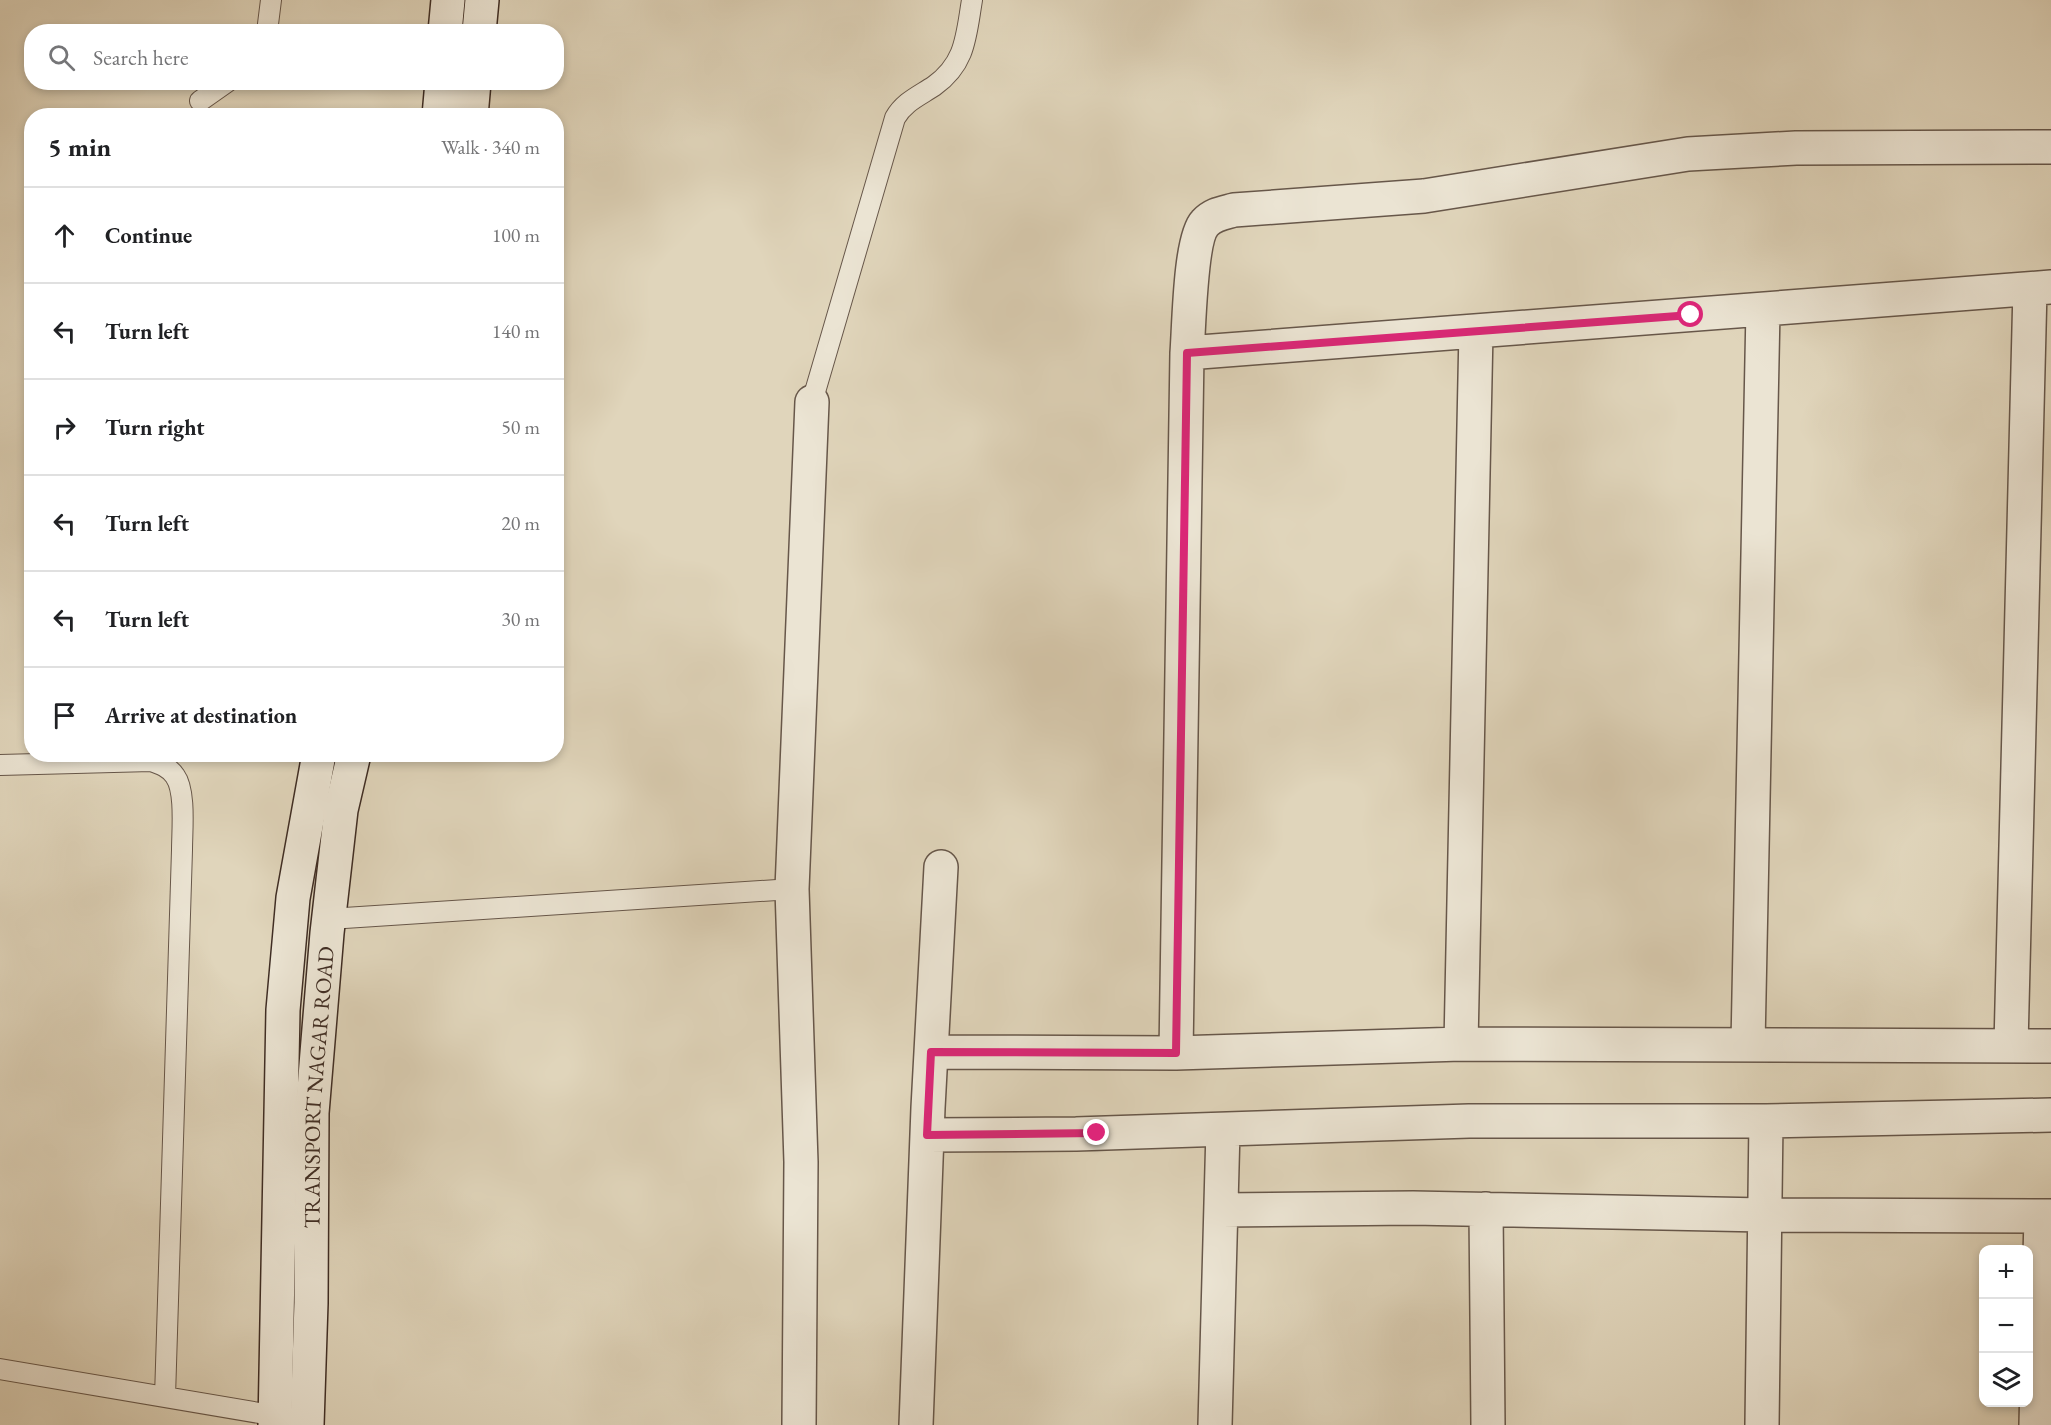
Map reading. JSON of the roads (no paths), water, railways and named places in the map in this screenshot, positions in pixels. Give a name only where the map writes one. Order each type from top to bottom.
[{"type":"street","points":[[446,24],[448,0]]},
{"type":"street","points":[[480,24],[482,0]]},
{"type":"street","points":[[440,108],[441,90]]},
{"type":"street","points":[[472,108],[473,90]]},
{"type":"street","points":[[1176,1053],[1187,353],[1195,249],[1203,224],[1216,214],[1234,210],[1424,196],[1688,154],[1796,148],[2051,147]]},
{"type":"street","points":[[1187,353],[2040,288],[2011,1045]]},
{"type":"street","points":[[1748,1044],[1763,309]]},
{"type":"street","points":[[1461,1044],[1476,331]]},
{"type":"street","points":[[799,1425],[801,1162],[792,889],[812,402]]},
{"type":"street","name":"TRANSPORT NAGAR ROAD","points":[[275,1421],[282,1010],[293,898],[318,762]]},
{"type":"street","name":"TRANSPORT NAGAR ROAD","points":[[307,1425],[312,1113],[341,810],[352,762]]},
{"type":"street","points":[[916,1425],[940,867]]},
{"type":"street","points":[[931,1052],[1176,1053],[1461,1044],[2051,1046]]},
{"type":"street","points":[[927,1135],[1076,1134],[1469,1121],[1766,1121],[2051,1115]]},
{"type":"street","points":[[1762,1425],[1766,1121]]},
{"type":"street","points":[[1215,1425],[1224,1130]]},
{"type":"street","points":[[1222,1210],[1486,1209],[1764,1215],[2046,1216],[2036,1425]]},
{"type":"street","points":[[1486,1209],[1488,1425]]},
{"type":"lane","points":[[268,24],[271,0]]},
{"type":"lane","points":[[812,402],[895,118],[901,107],[948,75],[957,63],[966,36],[972,0]]},
{"type":"lane","points":[[200,101],[216,90]]},
{"type":"lane","points":[[0,765],[113,762]]},
{"type":"lane","points":[[154,762],[165,766],[175,775],[180,788],[182,850],[165,1397]]},
{"type":"lane","points":[[329,919],[792,889]]},
{"type":"lane","points":[[0,1369],[266,1414],[275,1421]]}]
